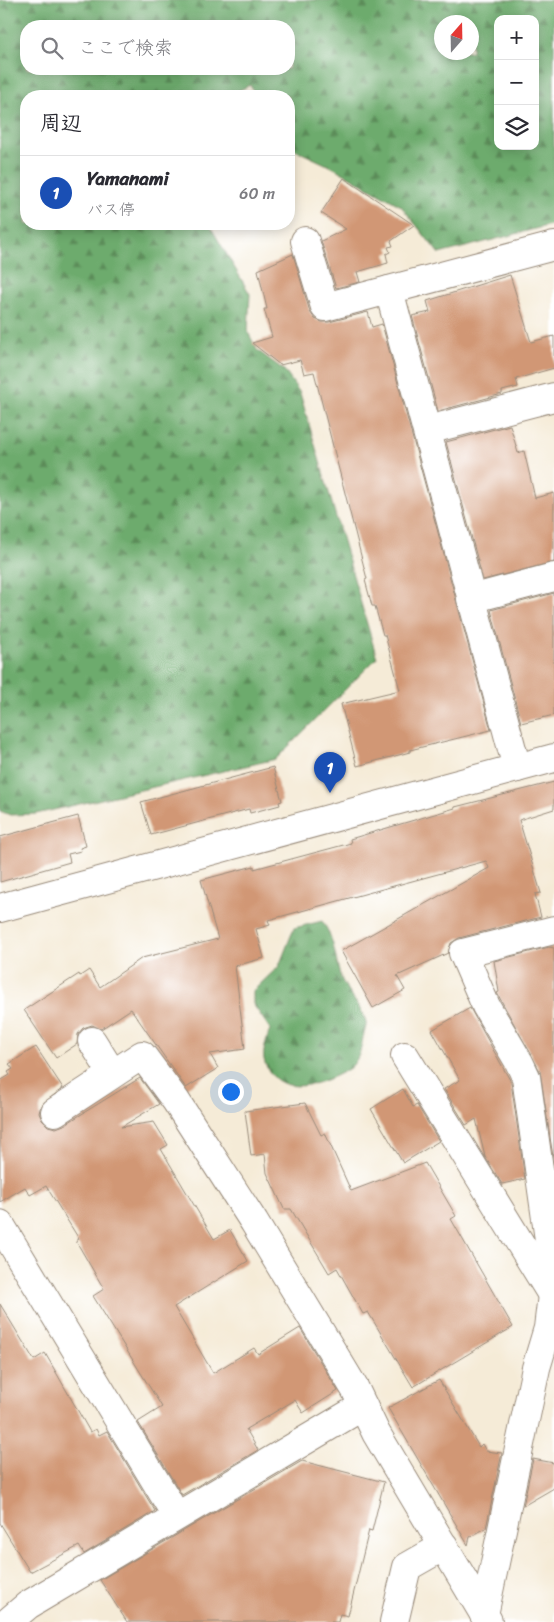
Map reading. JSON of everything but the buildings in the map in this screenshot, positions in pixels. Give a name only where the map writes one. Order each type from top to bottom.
[{"type":"street","points":[[305,240],[326,307],[554,246]]},
{"type":"street","points":[[389,290],[517,768]]},
{"type":"street","points":[[428,430],[554,396]]},
{"type":"street","points":[[471,599],[554,577]]},
{"type":"street","points":[[0,908],[554,758]]},
{"type":"street","points":[[486,1618],[536,1368],[551,1328],[551,1254],[526,1077],[486,1006],[463,953],[554,930]]},
{"type":"street","points":[[92,1042],[112,1073]]},
{"type":"street","points":[[55,1112],[142,1055],[176,1101],[254,1222],[355,1389],[376,1433],[486,1618]]},
{"type":"street","points":[[405,1056],[552,1296]]},
{"type":"street","points":[[0,1224],[176,1515]]},
{"type":"street","points":[[8,1622],[28,1605],[176,1515],[363,1406]]},
{"type":"street","points":[[394,1622],[407,1568],[444,1546]]},
{"type":"green space","points":[[0,0],[554,0],[554,224],[439,254],[401,206],[334,168],[295,150],[295,90],[253,90],[250,85],[240,90],[20,90],[20,230],[213,230],[250,294],[248,332],[257,350],[284,370],[300,393],[377,658],[276,759],[36,814],[10,815],[0,811]]},
{"type":"green space","points":[[322,921],[330,935],[341,978],[364,1016],[366,1027],[358,1056],[349,1068],[317,1083],[296,1086],[278,1080],[265,1063],[264,1050],[270,1029],[253,1004],[253,991],[279,966],[294,928]]},
{"type":"place","name":"Yamanami","points":[[330,793]]}]
